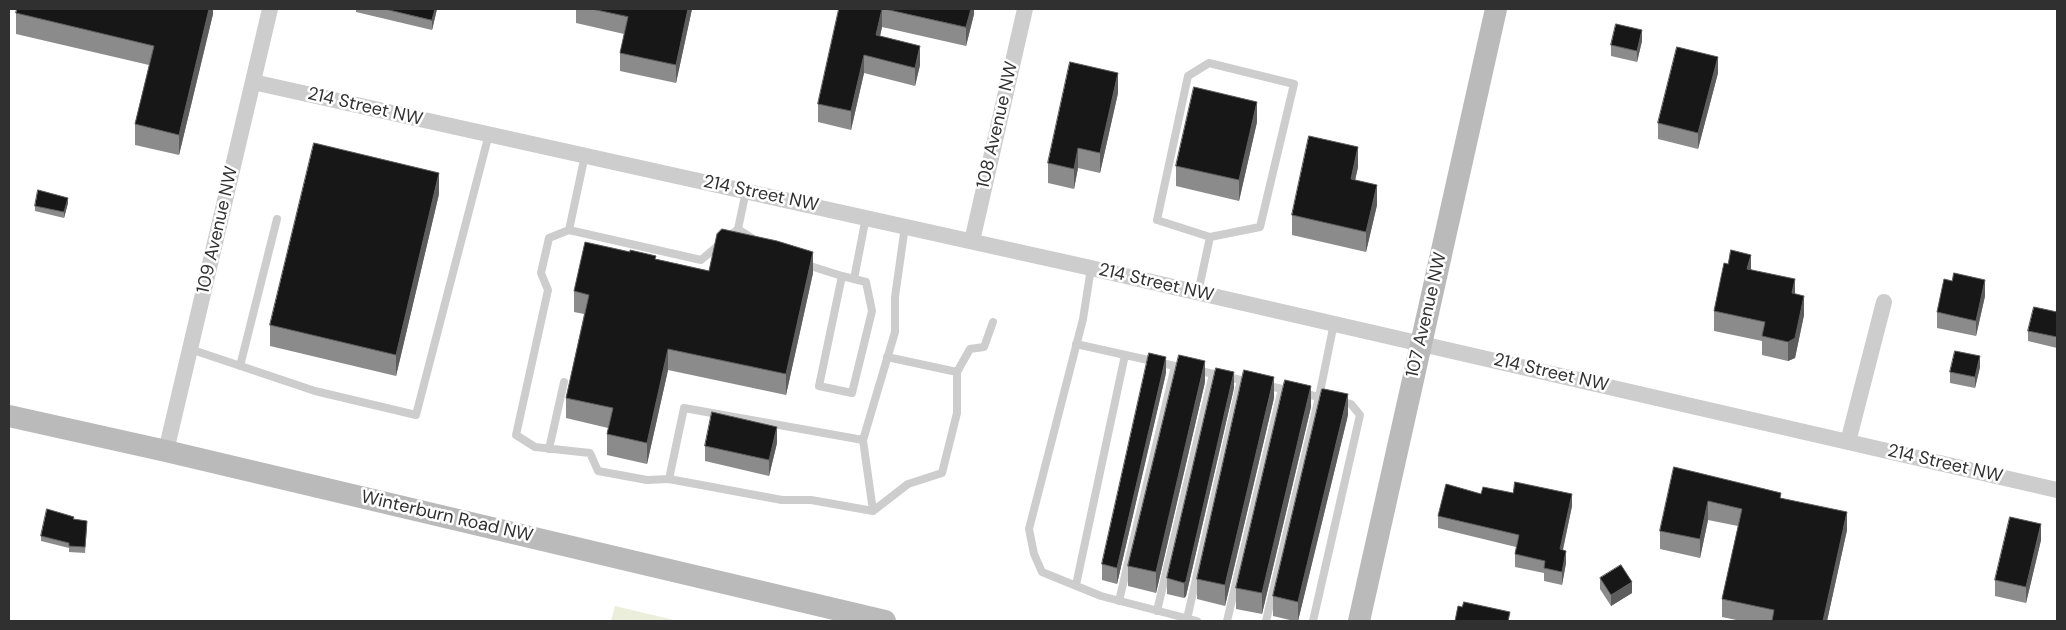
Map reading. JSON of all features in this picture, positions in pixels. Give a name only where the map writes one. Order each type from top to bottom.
[{"type":"main road","name":"107 Avenue NW","points":[[1360,621],[1420,343],[1496,9]]},
{"type":"main road","name":"Winterburn Road NW","points":[[9,416],[166,451],[885,621]]},
{"type":"street","name":"109 Avenue NW","points":[[166,451],[270,9]]},
{"type":"street","name":"108 Avenue NW","points":[[972,241],[1025,9]]},
{"type":"street","name":"214 Street NW","points":[[253,82],[1198,292],[2057,490]]},
{"type":"street","points":[[1848,442],[1884,302]]},
{"type":"lane","points":[[1209,63],[1294,84],[1260,227],[1210,236],[1157,220],[1188,76],[1209,63]]},
{"type":"lane","points":[[190,349],[315,391],[416,416],[489,134]]},
{"type":"lane","points":[[569,230],[585,155]]},
{"type":"lane","points":[[746,191],[738,229],[701,260],[569,230],[549,238],[541,273],[548,290],[516,435],[535,447],[590,453],[598,471],[647,480],[669,479],[782,500],[811,500],[873,511],[908,484],[942,473],[956,413],[957,372],[970,350],[984,347],[993,322]]},
{"type":"lane","points":[[854,279],[866,218]]},
{"type":"lane","points":[[240,366],[277,219]]},
{"type":"lane","points":[[873,511],[863,440],[895,332],[895,298],[905,226]]},
{"type":"lane","points":[[738,229],[761,245]]},
{"type":"lane","points":[[1198,292],[1210,236]]},
{"type":"lane","points":[[795,261],[866,282],[872,311],[852,393],[819,386],[842,276]]},
{"type":"lane","points":[[1091,268],[1076,344],[1029,530],[1034,554],[1042,572],[1101,596],[1197,621]]},
{"type":"lane","points":[[1266,621],[1319,397],[1334,323]]},
{"type":"lane","points":[[1076,344],[1351,404],[1360,415],[1313,621]]},
{"type":"lane","points":[[1076,585],[1125,355]]},
{"type":"lane","points":[[887,357],[957,372]]},
{"type":"lane","points":[[1119,601],[1175,366]]},
{"type":"lane","points":[[1157,611],[1213,374]]},
{"type":"lane","points":[[1186,619],[1241,380]]},
{"type":"lane","points":[[549,449],[564,382]]},
{"type":"lane","points":[[1227,621],[1282,389]]},
{"type":"lane","points":[[669,479],[684,408],[863,440]]},
{"type":"green space","points":[[615,606],[678,621],[611,621]]},
{"type":"building","points":[[17,9],[209,9],[179,135],[135,124],[154,46],[16,13]]},
{"type":"building","points":[[385,9],[435,9],[432,20]]},
{"type":"building","points":[[592,9],[688,9],[676,65],[620,53],[628,17]]},
{"type":"building","points":[[839,9],[882,9],[876,35],[920,46],[915,68],[864,55],[851,111],[818,104]]},
{"type":"building","points":[[885,9],[971,9],[966,27]]},
{"type":"building","points":[[1616,24],[1642,30],[1637,51],[1611,45]]},
{"type":"building","points":[[1677,47],[1718,57],[1698,133],[1658,123]]},
{"type":"building","points":[[1070,62],[1118,73],[1100,153],[1078,148],[1074,169],[1048,163]]},
{"type":"building","points":[[1194,87],[1257,102],[1239,180],[1176,166]]},
{"type":"building","points":[[1309,136],[1358,147],[1351,179],[1377,185],[1366,232],[1292,215]]},
{"type":"building","points":[[314,143],[439,173],[396,355],[270,325]]},
{"type":"building","points":[[38,190],[68,198],[64,212],[35,206]]},
{"type":"building","points":[[722,229],[777,241],[813,252],[786,374],[668,349],[647,443],[607,434],[613,408],[566,398],[589,295],[574,291],[585,242],[656,256],[655,259],[709,271],[717,234]]},
{"type":"building","points":[[1731,250],[1751,255],[1747,269],[1795,279],[1792,293],[1804,296],[1795,338],[1788,342],[1762,336],[1765,322],[1714,311],[1724,263],[1728,264]]},
{"type":"building","points":[[1954,273],[1985,280],[1976,321],[1937,312],[1944,279],[1952,281]]},
{"type":"building","points":[[2034,307],[2057,312],[2057,337],[2028,331]]},
{"type":"building","points":[[1955,351],[1980,356],[1975,377],[1950,372]]},
{"type":"building","points":[[1149,353],[1166,357],[1117,568],[1102,564]]},
{"type":"building","points":[[1179,355],[1205,361],[1156,572],[1128,566]]},
{"type":"building","points":[[1216,368],[1234,372],[1184,583],[1167,578]]},
{"type":"building","points":[[1244,370],[1274,377],[1225,585],[1197,579]]},
{"type":"building","points":[[1285,380],[1311,386],[1262,593],[1236,588]]},
{"type":"building","points":[[1322,389],[1348,394],[1298,602],[1273,596]]},
{"type":"building","points":[[712,412],[777,427],[769,460],[705,446]]},
{"type":"building","points":[[1674,467],[1781,493],[1780,498],[1847,512],[1823,621],[1772,621],[1774,610],[1722,599],[1742,509],[1708,501],[1700,539],[1660,531]]},
{"type":"building","points":[[1515,482],[1572,494],[1560,549],[1566,551],[1562,572],[1544,568],[1545,561],[1515,554],[1519,535],[1438,516],[1446,484],[1481,494],[1483,487],[1513,493]]},
{"type":"building","points":[[47,509],[74,517],[73,519],[87,521],[85,547],[69,546],[69,543],[41,536]]},
{"type":"building","points":[[2010,517],[2041,524],[2026,587],[1995,580]]},
{"type":"building","points":[[1621,565],[1632,582],[1611,595],[1600,578]]},
{"type":"building","points":[[1464,602],[1510,612],[1508,621],[1455,621],[1458,606],[1462,607]]}]
